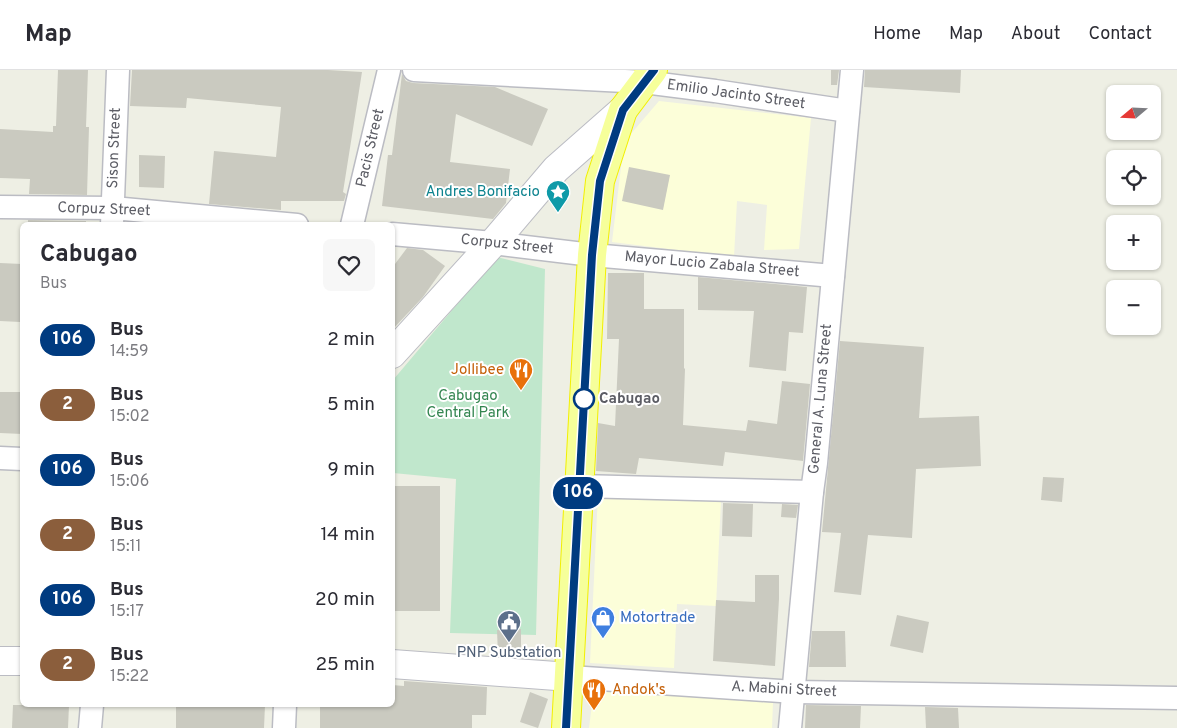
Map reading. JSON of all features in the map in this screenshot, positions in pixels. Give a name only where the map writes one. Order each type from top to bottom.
[{"type":"highway","points":[[566,728],[592,255],[600,181],[623,110],[649,76]]},
{"type":"street","name":"Sison Street","points":[[113,216],[118,70]]},
{"type":"street","name":"Pacis Street","points":[[353,222],[389,70]]},
{"type":"street","name":"Emilio Jacinto Street","points":[[414,70],[649,76],[848,110]]},
{"type":"street","name":"General A. Luna Street","points":[[790,728],[852,70]]},
{"type":"street","points":[[395,351],[493,243],[556,169],[623,110]]},
{"type":"street","name":"Corpuz Street","points":[[0,207],[113,216],[236,222]]},
{"type":"street","name":"Corpuz Street","points":[[395,234],[493,243],[592,255]]},
{"type":"street","name":"Mayor Lucio Zabala Street","points":[[592,255],[833,276]]},
{"type":"street","points":[[0,458],[20,459]]},
{"type":"street","points":[[579,486],[812,492]]},
{"type":"street","points":[[0,661],[20,661]]},
{"type":"street","name":"A. Mabini Street","points":[[395,664],[794,692],[1177,698]]},
{"type":"street","points":[[90,728],[92,707]]},
{"type":"street","points":[[284,728],[285,707]]},
{"type":"shaded area","points":[[659,101],[811,118],[799,249],[764,250],[767,205],[737,201],[734,257],[612,242],[624,142]]},
{"type":"shaded area","points":[[598,493],[721,500],[716,606],[677,604],[674,668],[590,663]]},
{"type":"shaded area","points":[[594,688],[773,703],[772,728],[589,728]]},
{"type":"green space","name":"Cabugao Central Park","points":[[497,257],[545,269],[536,635],[450,633],[456,479],[395,473],[395,378]]},
{"type":"building","points":[[58,70],[88,70],[86,127],[89,127],[87,195],[29,194],[30,179],[0,178],[0,129],[53,132],[53,126],[56,126]]},
{"type":"building","points":[[132,70],[328,70],[362,72],[343,192],[346,194],[344,201],[281,201],[281,210],[209,204],[214,151],[276,157],[281,107],[187,98],[186,108],[130,106]]},
{"type":"building","points":[[831,70],[839,70],[837,85],[831,85]]},
{"type":"building","points":[[865,70],[961,70],[960,93],[864,87]]},
{"type":"building","points":[[402,74],[406,81],[413,83],[495,87],[548,109],[532,146],[456,114],[450,162],[510,169],[506,203],[493,219],[382,206],[388,155],[392,155]]},
{"type":"building","points":[[139,155],[165,156],[164,188],[139,187]]},
{"type":"building","points":[[629,167],[670,175],[663,210],[622,201]]},
{"type":"building","points":[[28,220],[86,221],[86,222],[28,222]]},
{"type":"building","points":[[407,248],[423,250],[445,266],[423,297],[395,327],[395,264]]},
{"type":"building","points":[[0,263],[20,264],[20,322],[0,321]]},
{"type":"building","points":[[608,273],[644,273],[644,309],[684,309],[685,369],[683,425],[746,431],[748,420],[777,424],[782,381],[810,384],[803,461],[725,452],[723,466],[639,458],[636,474],[596,471],[598,423],[615,426],[619,339],[607,339]]},
{"type":"building","points":[[698,277],[807,287],[803,333],[789,332],[786,371],[749,367],[754,311],[698,310]]},
{"type":"building","points":[[840,341],[924,347],[919,418],[979,416],[981,466],[916,469],[912,538],[868,535],[861,595],[834,592],[841,533],[822,532]]},
{"type":"building","points":[[0,392],[20,392],[20,434],[0,433]]},
{"type":"building","points":[[1043,477],[1064,478],[1062,502],[1041,500]]},
{"type":"building","points":[[395,486],[440,486],[440,611],[395,611]]},
{"type":"building","points":[[723,503],[753,504],[752,537],[722,536]]},
{"type":"building","points":[[782,504],[798,505],[796,518],[781,517]]},
{"type":"building","points":[[755,575],[779,575],[775,666],[713,661],[716,600],[755,602]]},
{"type":"building","points":[[897,615],[929,622],[923,653],[890,646]]},
{"type":"building","name":"PNP Substation","points":[[521,629],[521,655],[498,656],[497,630]]},
{"type":"building","points":[[812,631],[845,631],[846,667],[809,667]]},
{"type":"building","points":[[404,681],[487,687],[486,715],[472,715],[472,728],[320,728],[320,707],[395,707],[395,685],[404,686]]},
{"type":"building","points":[[530,692],[548,699],[538,728],[520,722]]},
{"type":"building","points":[[13,705],[20,705],[20,707],[69,707],[68,728],[12,728]]},
{"type":"building","points":[[806,705],[861,706],[860,728],[805,728]]},
{"type":"building","points":[[176,707],[265,707],[264,728],[176,728]]},
{"type":"building","points":[[925,707],[958,708],[959,728],[926,728]]},
{"type":"bus line","name":"106","points":[[566,728],[592,255],[600,181],[623,110],[654,70]]},
{"type":"place","name":"Andres Bonifacio","points":[[558,213]]},
{"type":"place","name":"Jollibee","points":[[521,391]]},
{"type":"place","name":"Cabugao","points":[[584,399]]},
{"type":"place","name":"Motortrade","points":[[603,639]]},
{"type":"place","name":"PNP Substation","points":[[509,643]]},
{"type":"place","name":"Andok's","points":[[594,711]]}]
